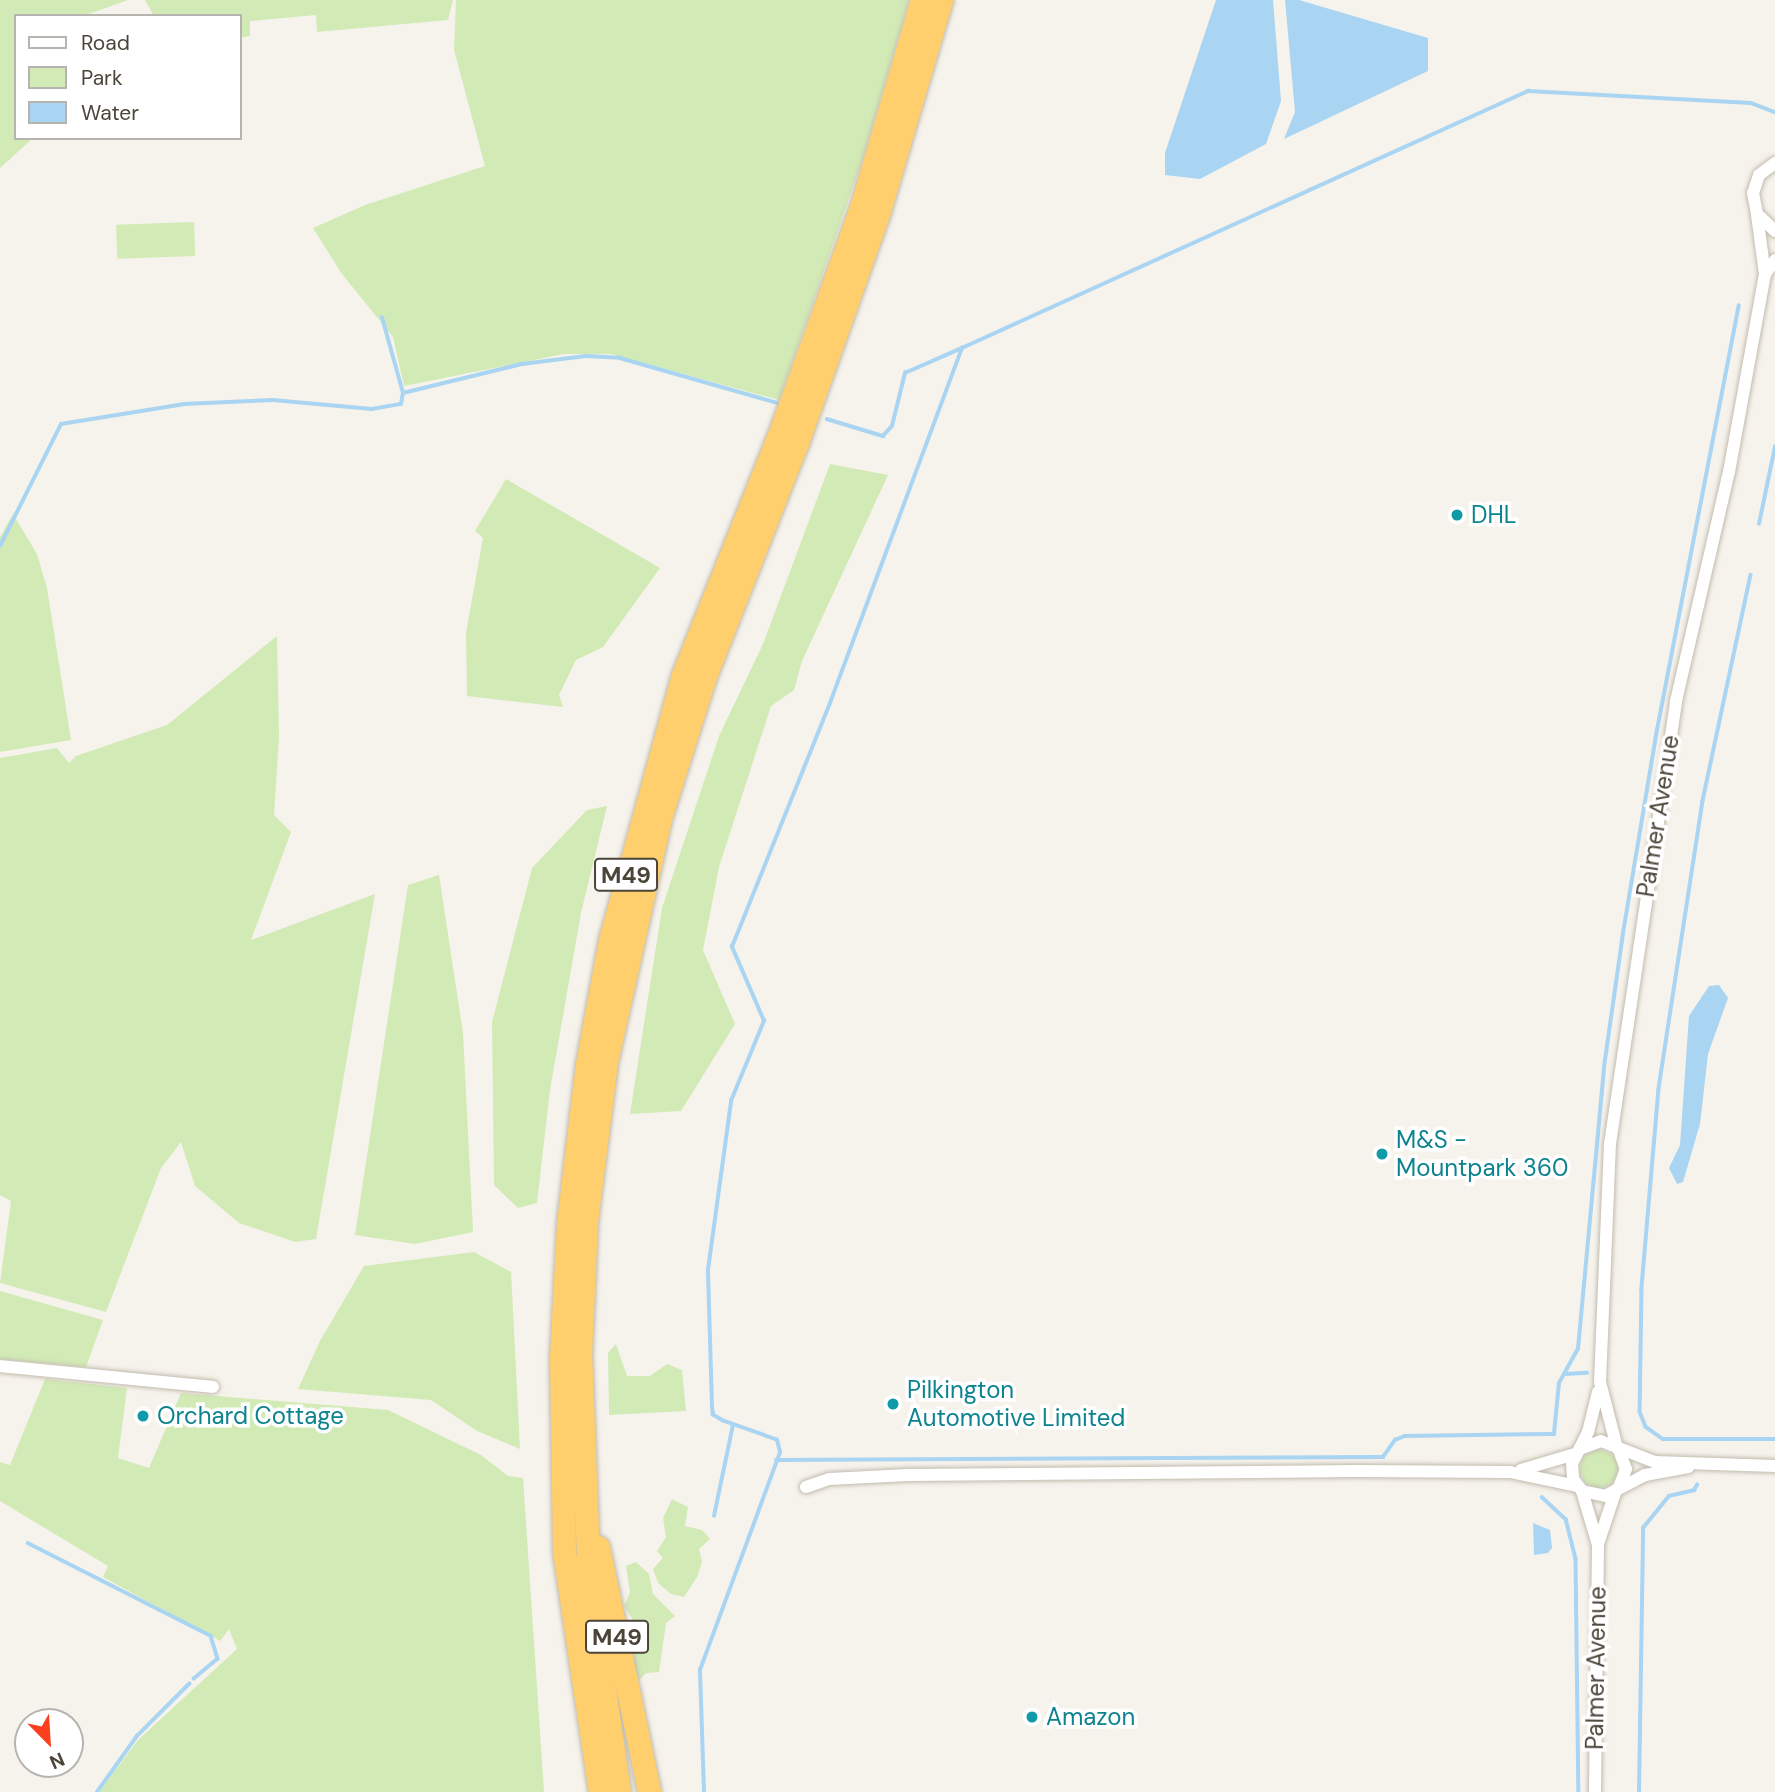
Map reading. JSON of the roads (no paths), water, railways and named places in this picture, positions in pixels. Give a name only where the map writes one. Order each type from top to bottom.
[{"type":"highway","name":"M49","points":[[584,1792],[564,1611],[561,1358],[568,1223],[587,1064],[610,940],[684,675],[778,438],[861,208],[922,0]]},
{"type":"highway","name":"M49","points":[[619,1792],[589,1585],[580,1355],[586,1221],[606,1062],[629,945],[660,818],[705,676],[797,443],[879,211],[942,0]]},
{"type":"highway","name":"M49","points":[[584,1483],[649,1792]]},
{"type":"highway","name":"M49","points":[[564,1551],[600,1792]]},
{"type":"street","points":[[1765,274],[1755,184],[1775,163]]},
{"type":"street","points":[[1757,214],[1775,231]]},
{"type":"street","name":"Palmer Avenue","points":[[1600,1382],[1610,1144],[1676,701],[1729,472],[1765,274],[1775,260]]},
{"type":"street","points":[[0,1366],[213,1387]]},
{"type":"street","points":[[1598,1545],[1626,1469],[1600,1382]]},
{"type":"street","points":[[1598,1545],[1580,1488],[1571,1471],[1600,1382]]},
{"type":"street","points":[[1510,1472],[1578,1452],[1601,1441],[1639,1459],[1688,1466],[1775,1466]]},
{"type":"street","points":[[806,1487],[829,1479],[908,1475],[1510,1472],[1580,1488],[1599,1496],[1645,1475],[1688,1466]]},
{"type":"street","name":"Palmer Avenue","points":[[1595,1792],[1598,1545]]},
{"type":"water","points":[[1216,0],[1273,0],[1281,101],[1266,144],[1200,179],[1165,175],[1165,153]]},
{"type":"water","points":[[1285,0],[1299,0],[1428,38],[1428,71],[1284,139],[1295,112]]},
{"type":"water","points":[[1719,985],[1728,998],[1708,1054],[1700,1124],[1683,1182],[1677,1184],[1669,1168],[1680,1145],[1689,1016],[1709,986]]},
{"type":"water","points":[[1533,1523],[1550,1530],[1552,1548],[1548,1553],[1534,1555]]},
{"type":"waterway","points":[[704,1792],[700,1670],[780,1452],[777,1440],[723,1421],[713,1415],[712,1407],[708,1270],[731,1101],[764,1021],[732,947],[830,703],[962,348],[1528,91],[1751,103],[1775,112]]},
{"type":"waterway","points":[[776,1460],[1383,1457],[1395,1440],[1405,1436],[1554,1434],[1559,1383],[1578,1349],[1604,1067],[1623,933],[1657,730],[1739,306]]},
{"type":"waterway","points":[[0,546],[61,424],[184,404],[273,400],[372,409],[401,404],[403,393],[382,318]]},
{"type":"waterway","points":[[827,419],[883,436],[892,426],[905,373],[962,348]]},
{"type":"waterway","points":[[403,393],[522,364],[586,356],[620,358],[778,403]]},
{"type":"waterway","points":[[1759,524],[1775,447]]},
{"type":"waterway","points":[[1751,575],[1703,801],[1659,1089],[1642,1289],[1640,1412],[1646,1427],[1663,1439],[1775,1439]]},
{"type":"waterway","points":[[1565,1374],[1587,1373]]},
{"type":"waterway","points":[[714,1516],[733,1425]]},
{"type":"waterway","points":[[1639,1792],[1643,1528],[1669,1496],[1694,1490],[1697,1485]]},
{"type":"waterway","points":[[1542,1497],[1566,1519],[1576,1559],[1579,1792]]},
{"type":"waterway","points":[[28,1543],[211,1636],[218,1659],[194,1679]]},
{"type":"waterway","points":[[97,1792],[137,1736],[189,1684]]},
{"type":"place","name":"DHL","points":[[1457,515]]},
{"type":"place","name":"M&S - Mountpark 360","points":[[1382,1154]]},
{"type":"place","name":"Pilkington Automotive Limited","points":[[893,1404]]},
{"type":"place","name":"Orchard Cottage","points":[[143,1416]]},
{"type":"place","name":"Amazon","points":[[1032,1717]]}]
